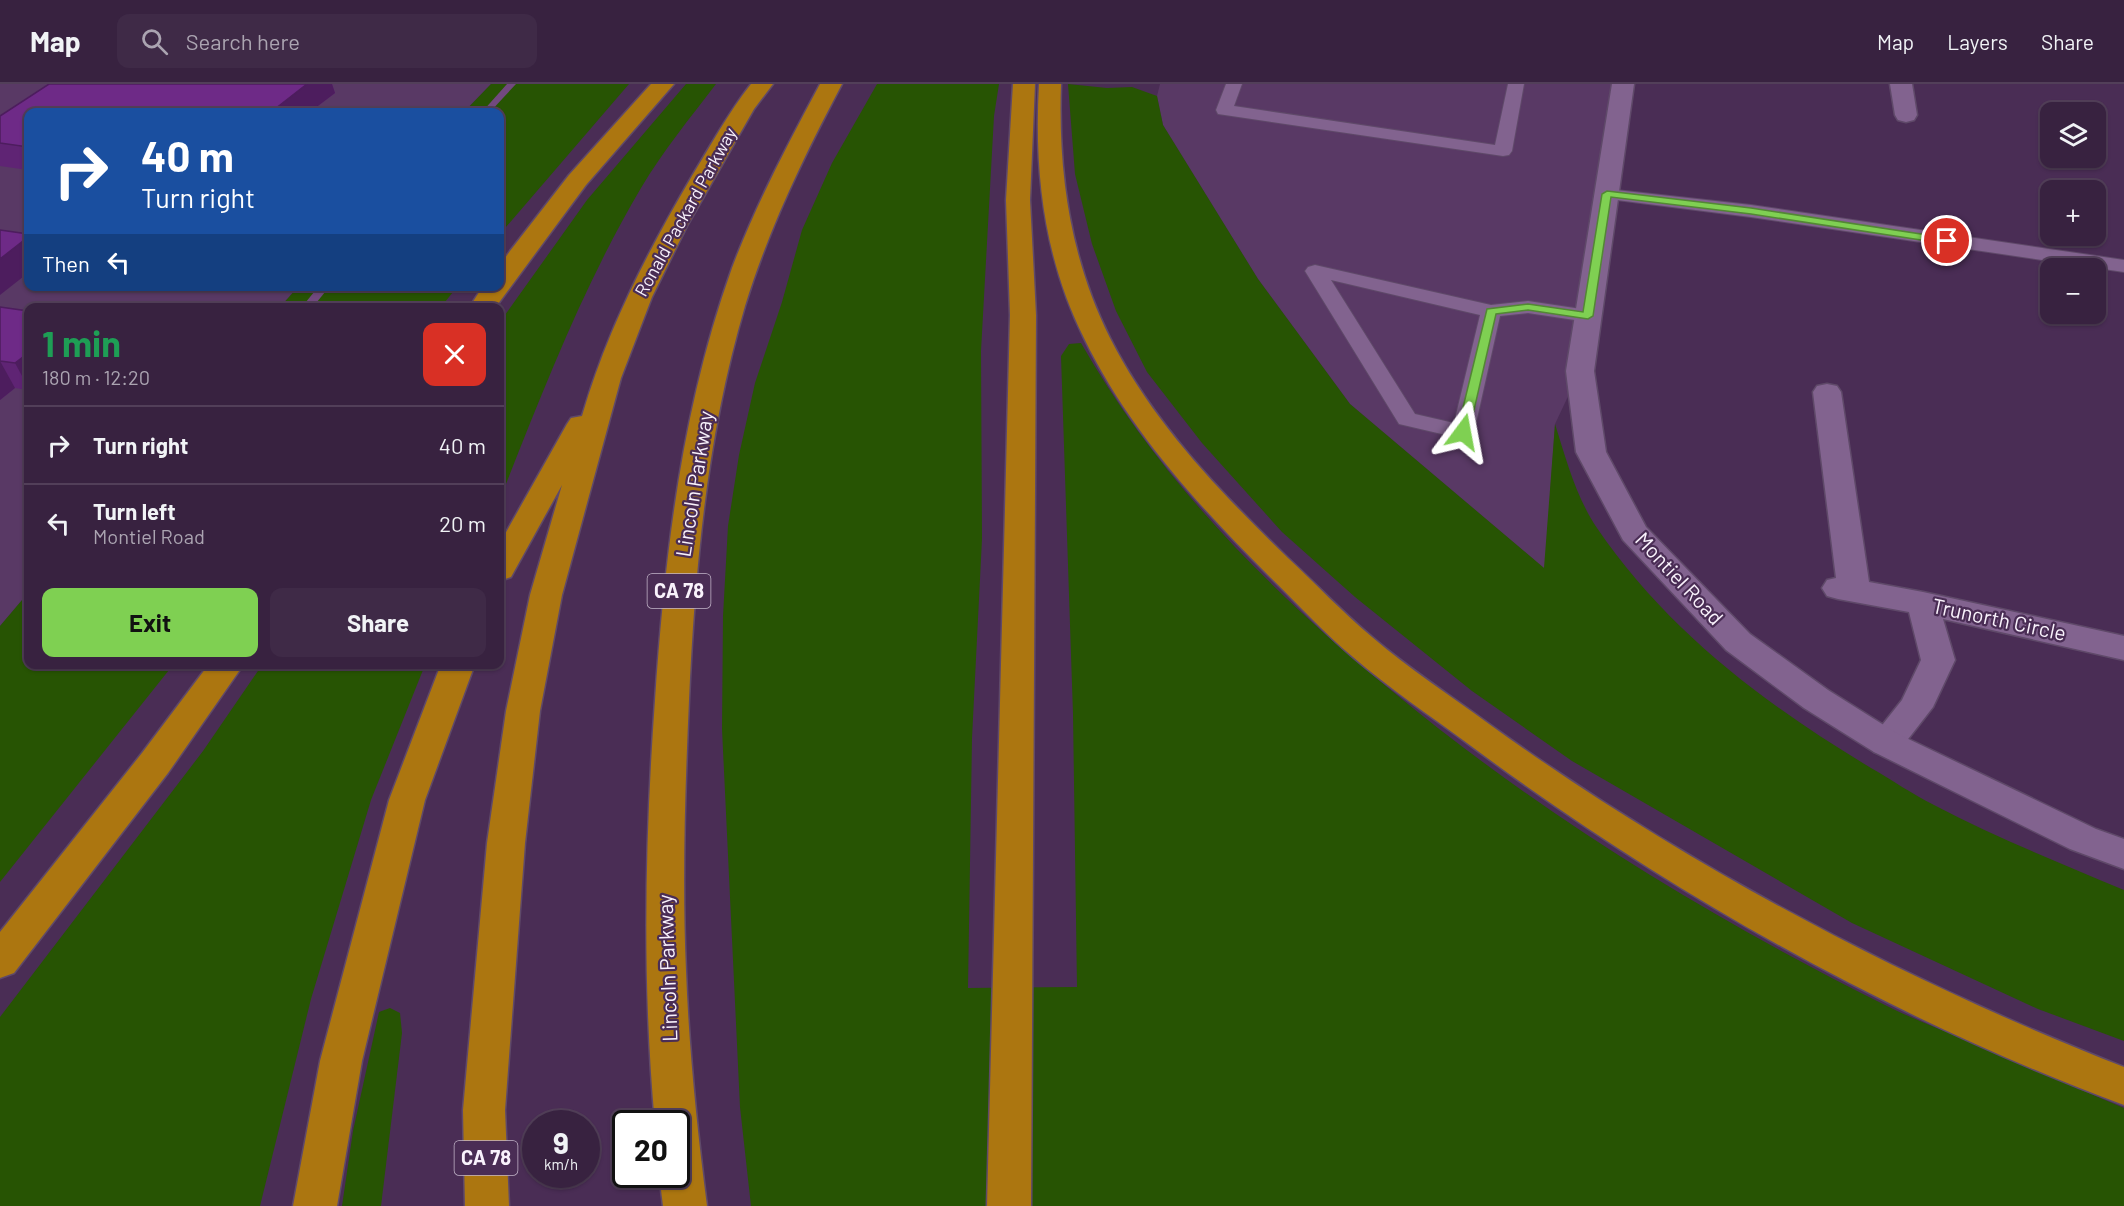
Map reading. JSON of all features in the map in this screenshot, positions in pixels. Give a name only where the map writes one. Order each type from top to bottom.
[{"type":"highway","points":[[504,277],[559,203],[663,84]]},
{"type":"highway","name":"Ronald Packard Parkway","points":[[607,378],[639,297],[675,226],[744,107],[762,84]]},
{"type":"highway","name":"Lincoln Parkway","points":[[675,1110],[665,947],[666,811],[679,589],[695,471],[715,371],[745,268],[788,163],[831,84]]},
{"type":"highway","points":[[1009,1206],[1023,315],[1018,200],[1024,84]]},
{"type":"highway","points":[[1050,84],[1047,132],[1053,203],[1062,246],[1080,301],[1108,357],[1146,419],[1194,482],[1361,646],[1476,733],[1597,818],[1740,903],[1865,969],[2002,1036],[2124,1086]]},
{"type":"highway","points":[[504,563],[607,378]]},
{"type":"highway","name":"CA 78","points":[[487,1206],[484,1110],[506,843],[523,711],[546,595],[607,378]]},
{"type":"highway","points":[[0,961],[155,763],[224,669]]},
{"type":"highway","points":[[315,1206],[341,1061],[407,800],[456,669]]},
{"type":"highway","points":[[683,1188],[685,1206]]},
{"type":"street","name":"Montiel Road","points":[[1623,84],[1580,371],[1591,452],[1634,533],[1737,642],[1816,699],[1886,743],[2084,840],[2124,854]]},
{"type":"street","points":[[1900,84],[1906,115]]},
{"type":"street","points":[[1827,393],[1846,589],[1923,603]]},
{"type":"street","name":"Trunorth Circle","points":[[1886,743],[1916,707],[1938,660],[1923,603],[2124,648]]},
{"type":"lane","points":[[1234,84],[1224,110],[1503,152],[1516,84]]},
{"type":"lane","points":[[1607,194],[1751,211],[2124,266]]},
{"type":"lane","points":[[1491,311],[1463,432],[1418,422],[1407,419],[1315,271],[1491,311],[1528,307],[1588,316]]},
{"type":"shaded area","points":[[0,84],[491,84],[468,108],[24,108],[24,291],[294,291],[284,303],[24,303],[24,598],[0,626]]},
{"type":"shaded area","points":[[1160,84],[1622,84],[1580,371],[1555,424],[1545,569],[1350,404],[1258,279],[1163,125],[1157,96]]},
{"type":"green space","points":[[491,84],[629,84],[504,229],[504,108],[468,108]]},
{"type":"green space","points":[[686,84],[716,84],[658,161],[600,263],[564,340],[504,489],[504,316],[587,200]]},
{"type":"green space","points":[[877,84],[999,84],[994,116],[981,351],[982,539],[972,738],[968,988],[1077,987],[1073,714],[1061,356],[1069,344],[1081,343],[1145,441],[1220,531],[1261,574],[1303,614],[1392,691],[1508,781],[1630,863],[1757,938],[1822,973],[1907,1015],[2124,1108],[2124,1206],[751,1206],[740,1107],[722,729],[723,616],[728,526],[739,455],[755,383],[782,302],[802,230],[832,163]]},
{"type":"green space","points":[[1068,84],[1107,88],[1132,87],[1157,96],[1163,125],[1258,279],[1350,404],[1544,568],[1555,424],[1577,491],[1597,528],[1655,600],[1721,663],[1757,692],[1832,744],[1918,796],[2004,839],[2124,890],[2124,1041],[2038,1009],[1852,923],[1572,761],[1472,691],[1355,597],[1282,532],[1202,443],[1147,372],[1116,311],[1092,244],[1075,174]]},
{"type":"green space","points":[[294,291],[454,291],[444,303],[284,303]]},
{"type":"green space","points":[[24,598],[24,669],[170,669],[0,882],[0,626]]},
{"type":"green space","points":[[259,669],[423,669],[371,800],[311,999],[260,1206],[0,1206],[0,1017],[203,751]]},
{"type":"green space","points":[[390,1008],[400,1013],[402,1033],[381,1206],[342,1206],[353,1131],[379,1012]]},
{"type":"building","points":[[49,84],[307,84],[276,108],[24,108],[24,146],[0,143],[0,116]]},
{"type":"building","points":[[0,230],[24,233],[24,240],[0,259]]},
{"type":"building","points":[[0,307],[24,310],[24,356],[15,363],[0,361]]},
{"type":"waterway","points":[[490,108],[512,84]]},
{"type":"waterway","points":[[310,303],[321,291]]},
{"type":"route","points":[[1463,432],[1491,311],[1528,307],[1588,316],[1607,194],[1751,211],[1947,241]]}]
